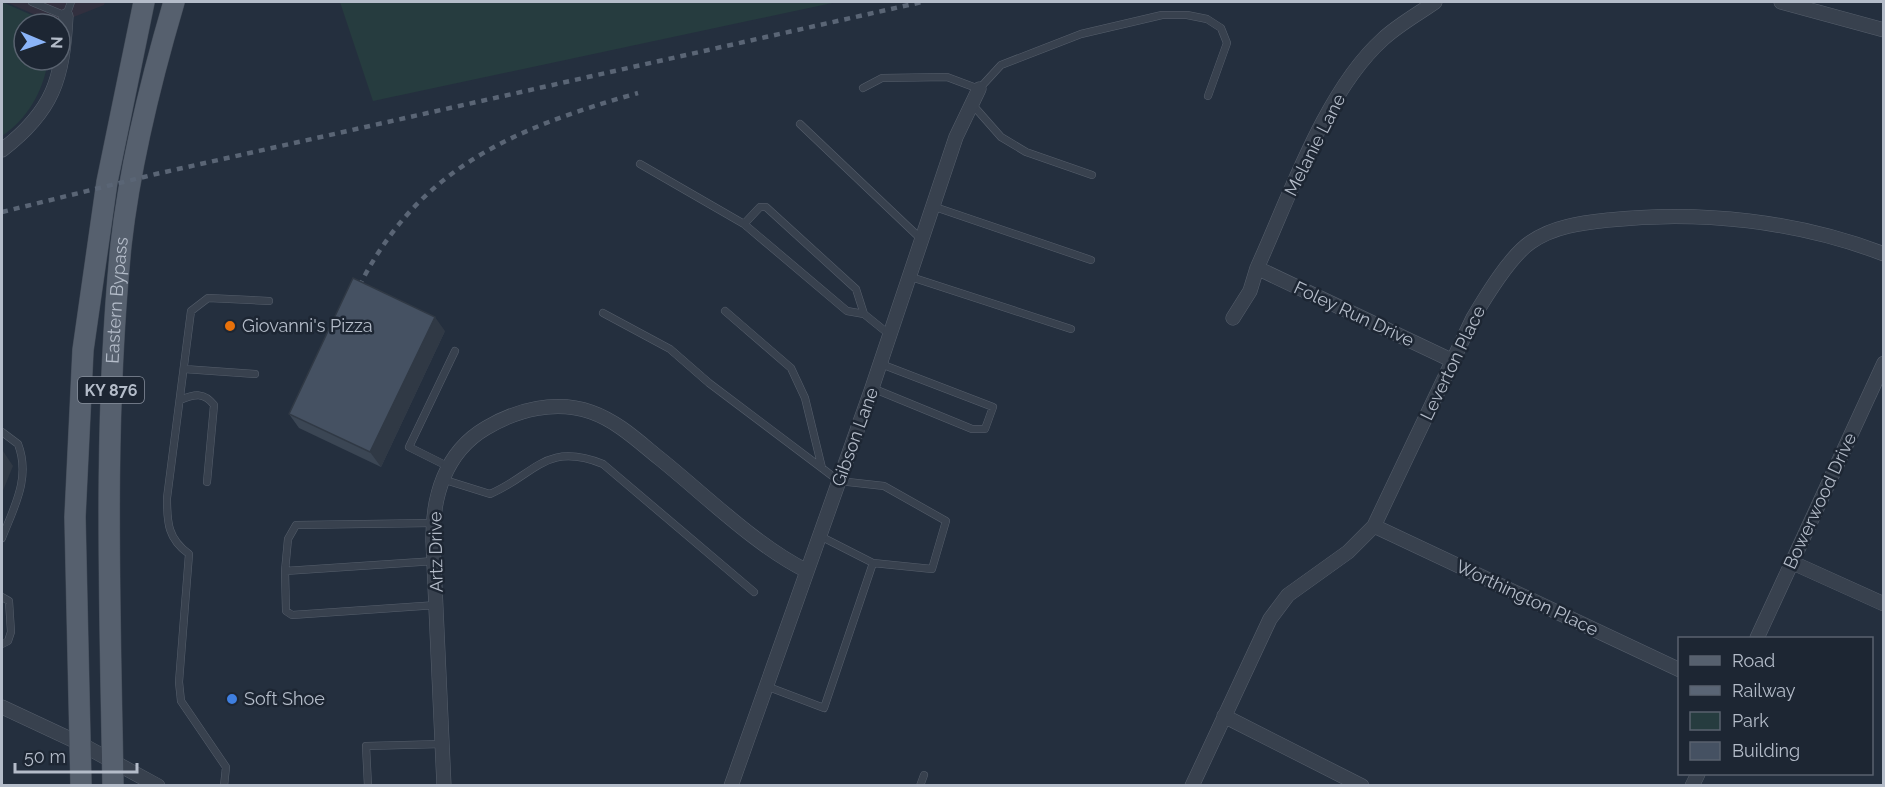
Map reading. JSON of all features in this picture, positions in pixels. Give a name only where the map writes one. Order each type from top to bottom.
[{"type":"main road","name":"Eastern Bypass","points":[[81,786],[75,517],[83,350],[107,182],[144,2]]},
{"type":"main road","name":"Eastern Bypass","points":[[113,786],[108,523],[113,344],[121,243],[135,161],[174,2]]},
{"type":"street","name":"Melanie Lane","points":[[1233,318],[1250,291],[1257,268],[1316,138],[1352,74],[1382,39],[1435,2]]},
{"type":"street","points":[[1781,2],[1884,30]]},
{"type":"street","points":[[2,150],[33,123],[50,100],[59,72]]},
{"type":"street","name":"Gibson Lane","points":[[731,786],[911,277],[956,137],[979,89]]},
{"type":"street","name":"Leverton Place","points":[[1192,786],[1270,619],[1288,595],[1348,552],[1374,526],[1451,360],[1491,286],[1530,242],[1568,225],[1630,218],[1696,216],[1779,226],[1884,254]]},
{"type":"street","name":"Foley Run Drive","points":[[1257,268],[1451,360]]},
{"type":"street","name":"Bowerwood Drive","points":[[1758,637],[1884,363]]},
{"type":"street","name":"Artz Drive","points":[[444,786],[434,505],[446,473],[475,436],[499,420],[517,413],[555,407],[591,412],[635,438],[768,546],[807,572]]},
{"type":"street","name":"Worthington Place","points":[[1374,526],[1678,669]]},
{"type":"street","points":[[1791,562],[1884,604]]},
{"type":"street","points":[[2,707],[79,743],[158,786]]},
{"type":"street","points":[[1224,716],[1362,786]]},
{"type":"lane","points":[[32,2],[56,12]]},
{"type":"lane","points":[[863,88],[882,78],[947,77],[979,89],[1001,64],[1081,34],[1162,15],[1187,15],[1207,19],[1221,28],[1227,43],[1208,96]]},
{"type":"lane","points":[[971,103],[1001,136],[1026,152],[1092,175]]},
{"type":"lane","points":[[800,124],[923,241]]},
{"type":"lane","points":[[640,164],[744,224],[847,311],[864,314],[890,335]]},
{"type":"lane","points":[[744,224],[760,207],[766,207],[856,289],[864,314]]},
{"type":"lane","points":[[934,207],[1091,260]]},
{"type":"lane","points":[[911,277],[1071,329]]},
{"type":"lane","points":[[224,786],[226,767],[181,701],[179,682],[189,554],[172,539],[167,522],[167,498],[191,311],[197,304],[208,298],[269,301]]},
{"type":"lane","points":[[725,311],[791,368],[805,398],[819,447],[822,468]]},
{"type":"lane","points":[[603,313],[670,349],[708,383],[840,481],[884,486],[946,521],[932,569],[873,563],[820,536]]},
{"type":"lane","points":[[455,351],[410,447],[446,473],[490,494],[536,464],[570,456],[585,457],[603,464],[754,592]]},
{"type":"lane","points":[[872,388],[972,429],[985,429],[993,406],[880,364]]},
{"type":"lane","points":[[184,369],[255,374]]},
{"type":"lane","points":[[180,400],[199,394],[207,396],[214,405],[207,482]]},
{"type":"lane","points":[[2,432],[18,444],[24,467],[18,496],[2,538]]},
{"type":"lane","points":[[433,523],[296,525],[288,539],[285,611],[292,615],[437,605]]},
{"type":"lane","points":[[285,571],[435,561]]},
{"type":"lane","points":[[766,686],[824,708],[873,563]]},
{"type":"lane","points":[[2,597],[9,601],[11,632],[8,641],[2,645]]},
{"type":"lane","points":[[368,786],[366,746],[442,744]]},
{"type":"lane","points":[[920,786],[924,775]]},
{"type":"shaded area","points":[[6,2],[105,2],[104,5],[72,18],[72,12],[29,12]]},
{"type":"green space","points":[[2,2],[25,12],[12,12],[12,72],[46,72],[33,103],[19,122],[2,136]]},
{"type":"green space","points":[[340,2],[837,2],[373,101]]},
{"type":"building","points":[[353,278],[435,317],[370,452],[289,414]]},
{"type":"railway","points":[[2,212],[156,174],[922,2]]},
{"type":"railway","points":[[354,297],[378,253],[405,217],[436,186],[470,161],[548,122],[638,93]]},
{"type":"place","name":"Giovanni's Pizza","points":[[230,326]]},
{"type":"place","name":"Soft Shoe","points":[[232,699]]}]
